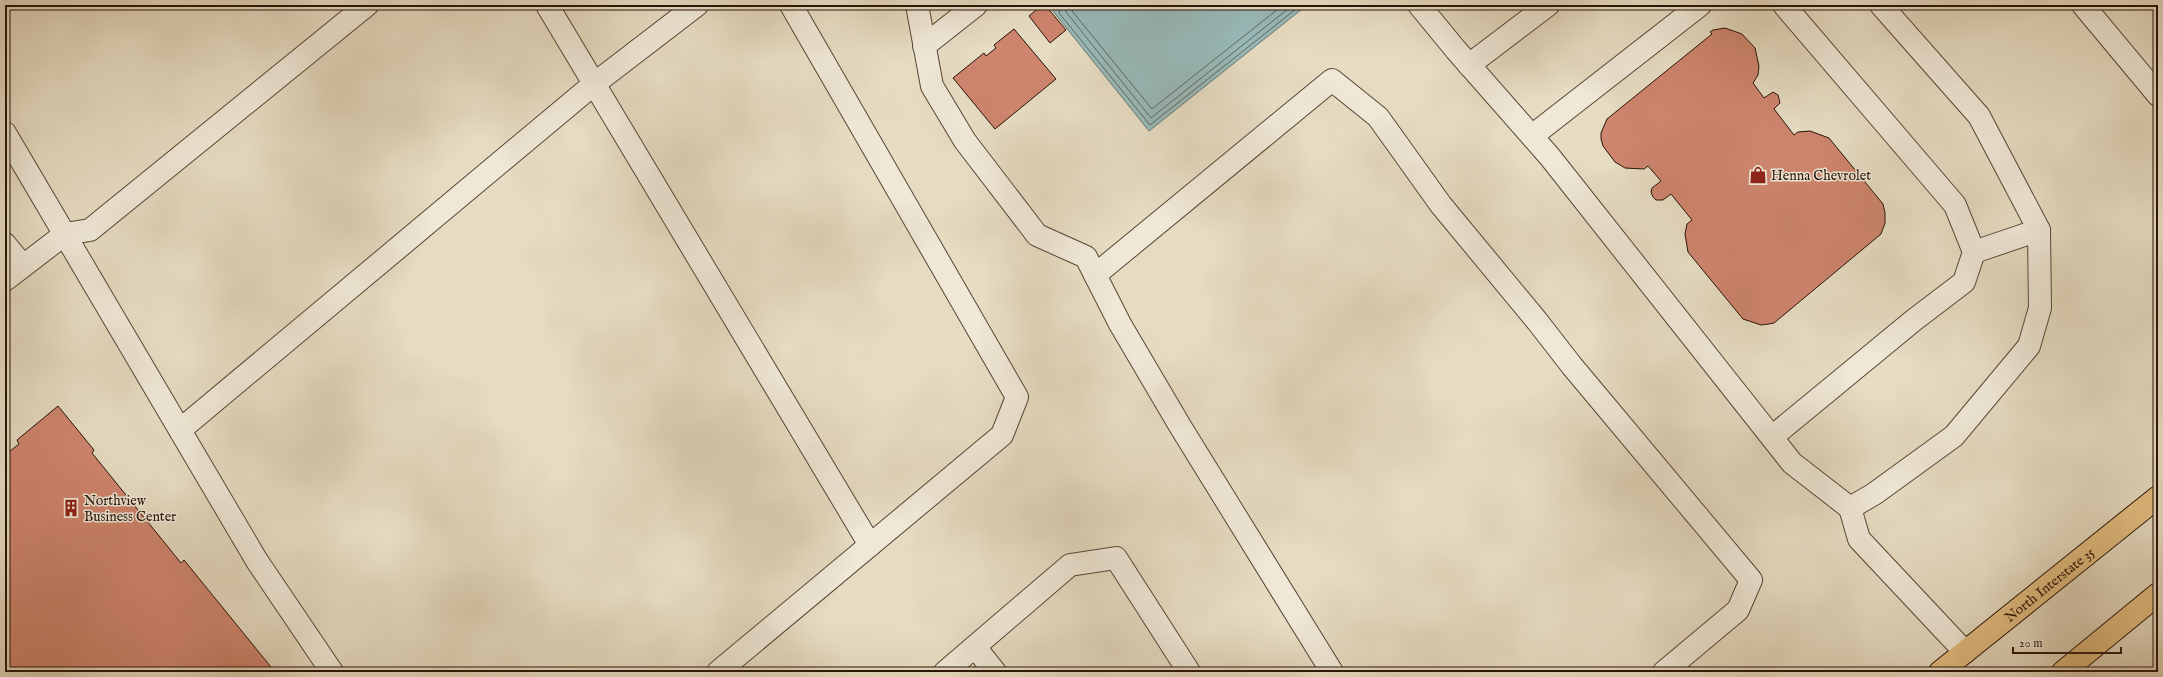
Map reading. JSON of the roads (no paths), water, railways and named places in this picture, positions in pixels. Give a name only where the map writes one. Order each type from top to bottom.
[{"type":"main road","name":"North Interstate 35","points":[[1940,672],[2158,497]]},
{"type":"main road","points":[[2064,672],[2158,594]]},
{"type":"street","points":[[5,280],[65,234],[90,230],[367,5]]},
{"type":"street","points":[[547,5],[870,545]]},
{"type":"street","points":[[180,430],[594,84],[697,5]]},
{"type":"street","points":[[718,672],[1002,435],[1018,397],[791,5]]},
{"type":"street","points":[[917,5],[932,86],[965,141],[1037,235],[1086,257],[1120,324],[1200,460],[1332,672]]},
{"type":"street","points":[[924,46],[976,5]]},
{"type":"street","points":[[1419,5],[1469,65],[1532,136],[1792,463],[1850,508],[1859,539],[1965,652]]},
{"type":"street","points":[[1469,65],[1548,5]]},
{"type":"street","points":[[1532,136],[1700,5]]},
{"type":"street","points":[[1772,437],[1914,320],[1964,282],[1974,252],[1955,205],[1784,5]]},
{"type":"street","points":[[1850,508],[1874,494],[1954,436],[2029,346],[2040,308],[2039,230],[1979,116],[1881,5]]},
{"type":"street","points":[[2083,5],[2158,95]]},
{"type":"street","points":[[1095,275],[1332,80],[1378,117],[1441,205],[1537,321],[1572,366],[1751,580],[1738,610],[1664,672]]},
{"type":"street","points":[[5,133],[257,561],[332,672]]},
{"type":"street","points":[[1974,252],[2039,230]]},
{"type":"street","points":[[5,244],[23,266]]},
{"type":"street","points":[[945,672],[1070,565],[1116,558],[1189,672]]},
{"type":"street","points":[[975,647],[995,672]]},
{"type":"water","points":[[1059,5],[1307,5],[1149,131],[1052,10]]},
{"type":"place","name":"Henna Chevrolet","points":[[1758,175]]},
{"type":"place","name":"Northview Business Center","points":[[71,508]]}]
